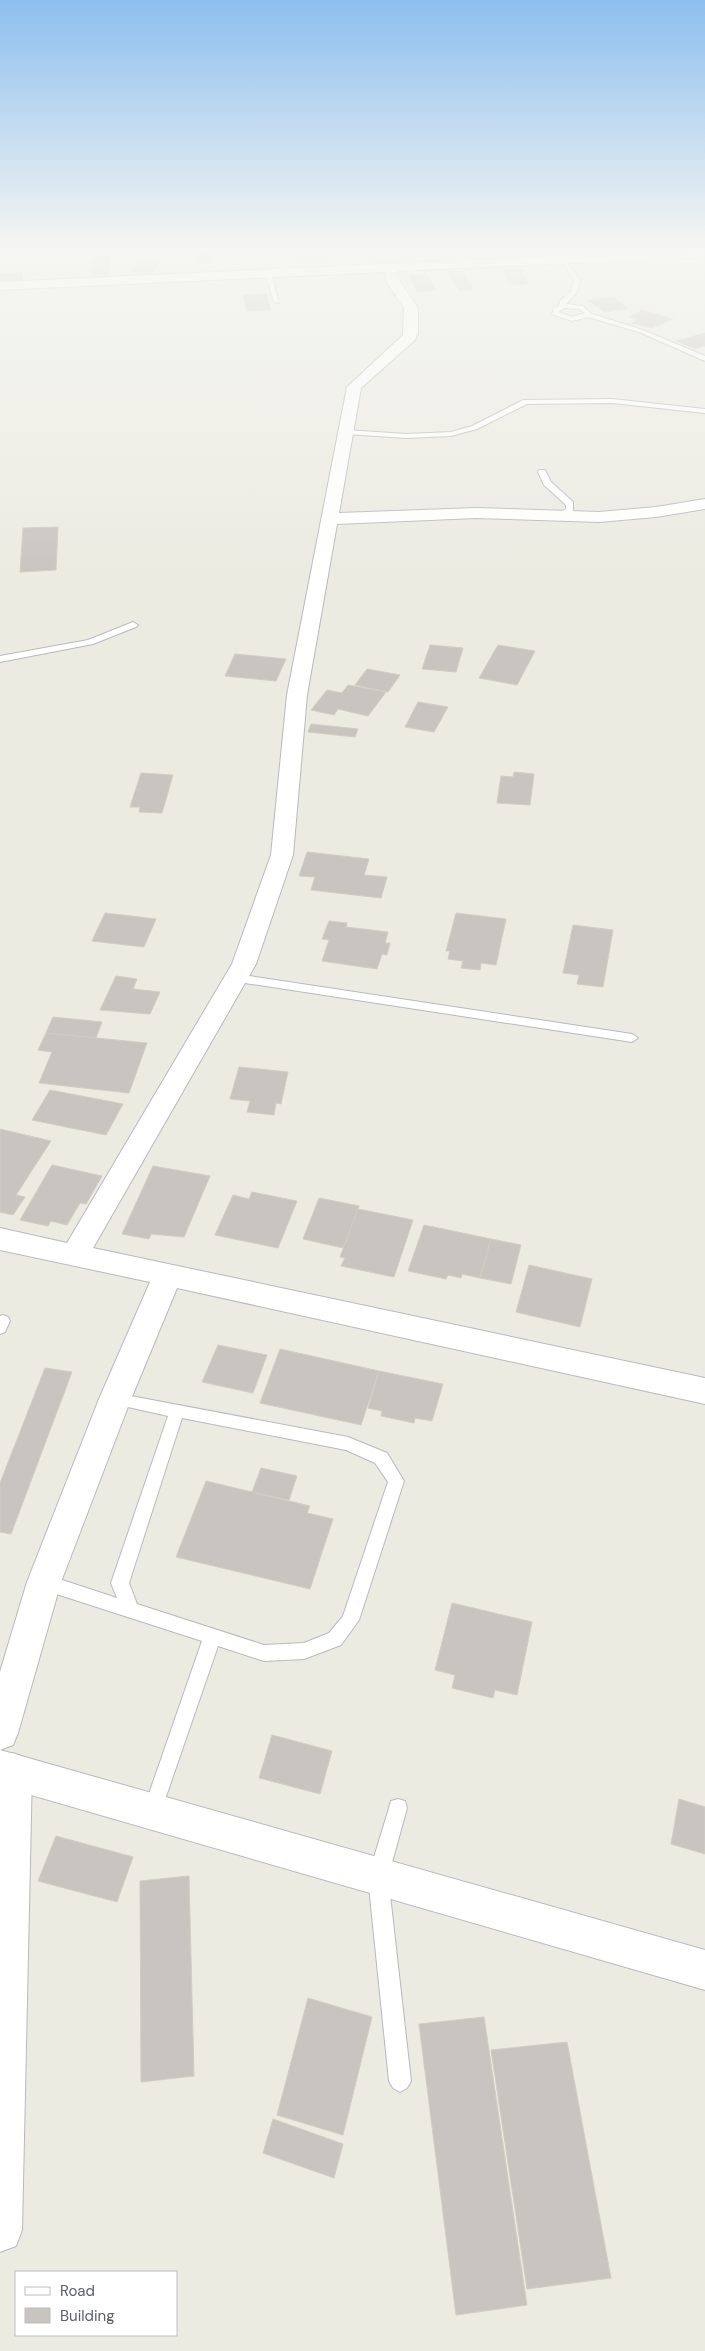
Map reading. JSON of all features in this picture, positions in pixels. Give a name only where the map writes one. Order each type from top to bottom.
[{"type":"street","points":[[74,1256],[244,964],[282,855],[296,695],[354,387],[386,357]]},
{"type":"street","points":[[329,519],[476,513],[599,517],[656,512],[705,504]]},
{"type":"street","points":[[0,1239],[705,1391]]},
{"type":"street","points":[[0,1733],[44,1582],[115,1399],[167,1276]]},
{"type":"street","points":[[0,2230],[6,1770],[705,1970]]},
{"type":"lane","points":[[346,432],[427,435],[454,433],[466,430],[502,414],[518,404],[527,402],[612,401],[705,411]]},
{"type":"lane","points":[[542,472],[547,482],[570,504],[570,510],[560,516]]},
{"type":"lane","points":[[0,659],[90,642],[133,625]]},
{"type":"lane","points":[[236,978],[632,1038]]},
{"type":"lane","points":[[44,1582],[264,1653],[304,1651],[335,1639],[350,1620],[396,1481],[381,1458],[348,1444],[115,1399]]},
{"type":"lane","points":[[131,1611],[120,1583],[177,1411]]},
{"type":"lane","points":[[152,1812],[212,1637]]},
{"type":"lane","points":[[398,1808],[378,1877],[400,2080]]},
{"type":"building","points":[[58,527],[56,570],[20,572],[23,528]]},
{"type":"building","points":[[430,645],[463,648],[456,672],[422,669]]},
{"type":"building","points":[[498,645],[535,651],[517,685],[479,678]]},
{"type":"building","points":[[235,654],[286,659],[276,681],[225,676]]},
{"type":"building","points":[[367,669],[400,675],[388,692],[355,685]]},
{"type":"building","points":[[348,685],[386,692],[368,716],[338,709],[334,715],[311,710],[327,690],[342,693]]},
{"type":"building","points":[[418,702],[448,707],[434,732],[405,727]]},
{"type":"building","points":[[311,724],[358,729],[355,737],[308,732]]},
{"type":"building","points":[[514,772],[534,774],[530,805],[497,803],[501,776],[513,777]]},
{"type":"building","points":[[141,773],[173,775],[162,813],[139,812],[140,807],[130,807]]},
{"type":"building","points":[[307,852],[369,859],[364,875],[387,877],[381,898],[311,890],[315,877],[299,876]]},
{"type":"building","points":[[105,913],[156,919],[144,947],[92,941]]},
{"type":"building","points":[[456,913],[506,919],[496,965],[481,963],[480,970],[461,968],[463,961],[448,959],[450,951],[446,951]]},
{"type":"building","points":[[329,921],[347,923],[346,927],[388,932],[385,943],[390,943],[387,955],[382,954],[377,969],[322,961],[329,940],[322,939]]},
{"type":"building","points":[[573,925],[613,930],[603,987],[577,984],[579,975],[563,973]]},
{"type":"building","points":[[116,976],[137,979],[133,989],[160,992],[150,1014],[100,1010]]},
{"type":"building","points":[[53,1017],[102,1022],[96,1038],[46,1033]]},
{"type":"building","points":[[46,1033],[147,1043],[129,1093],[39,1083],[52,1052],[38,1050]]},
{"type":"building","points":[[239,1067],[288,1072],[281,1104],[276,1103],[274,1115],[247,1112],[250,1101],[230,1099]]},
{"type":"building","points":[[50,1090],[123,1104],[106,1135],[32,1120]]},
{"type":"building","points":[[0,1129],[51,1141],[16,1195],[25,1197],[13,1215],[0,1212]]},
{"type":"building","points":[[52,1165],[102,1176],[86,1204],[80,1203],[67,1225],[51,1221],[48,1226],[20,1220]]},
{"type":"building","points":[[153,1166],[210,1176],[184,1237],[151,1234],[149,1239],[122,1234]]},
{"type":"building","points":[[252,1192],[297,1201],[278,1248],[215,1235],[233,1195],[249,1199]]},
{"type":"building","points":[[319,1198],[359,1206],[343,1248],[303,1239]]},
{"type":"building","points":[[358,1209],[413,1220],[394,1277],[341,1266],[345,1258],[340,1257]]},
{"type":"building","points":[[424,1225],[491,1239],[480,1278],[462,1274],[461,1278],[448,1275],[446,1279],[408,1271]]},
{"type":"building","points":[[491,1239],[521,1245],[511,1284],[480,1278]]},
{"type":"building","points":[[529,1265],[592,1279],[580,1327],[516,1312]]},
{"type":"building","points":[[218,1345],[267,1355],[253,1393],[202,1382]]},
{"type":"building","points":[[280,1349],[379,1371],[361,1425],[260,1403]]},
{"type":"building","points":[[45,1368],[72,1372],[11,1534],[0,1532],[0,1483]]},
{"type":"building","points":[[379,1371],[443,1384],[432,1421],[415,1418],[414,1423],[381,1416],[382,1411],[368,1408]]},
{"type":"building","points":[[261,1468],[297,1476],[289,1500],[252,1492]]},
{"type":"building","points":[[206,1481],[310,1506],[307,1513],[333,1519],[310,1589],[176,1557]]},
{"type":"building","points":[[452,1603],[532,1622],[517,1695],[495,1690],[493,1698],[452,1688],[455,1675],[435,1670]]},
{"type":"building","points":[[272,1735],[332,1751],[320,1794],[259,1778]]},
{"type":"building","points":[[679,1799],[705,1807],[705,1854],[671,1844]]},
{"type":"building","points":[[56,1836],[133,1857],[117,1902],[38,1881]]},
{"type":"building","points":[[189,1876],[194,2076],[141,2082],[140,1881]]},
{"type":"building","points":[[308,1998],[372,2017],[343,2135],[277,2115]]},
{"type":"building","points":[[484,2017],[527,2305],[456,2315],[419,2024]]},
{"type":"building","points":[[567,2042],[611,2278],[527,2289],[491,2050]]},
{"type":"building","points":[[273,2119],[343,2144],[334,2178],[263,2153]]}]
